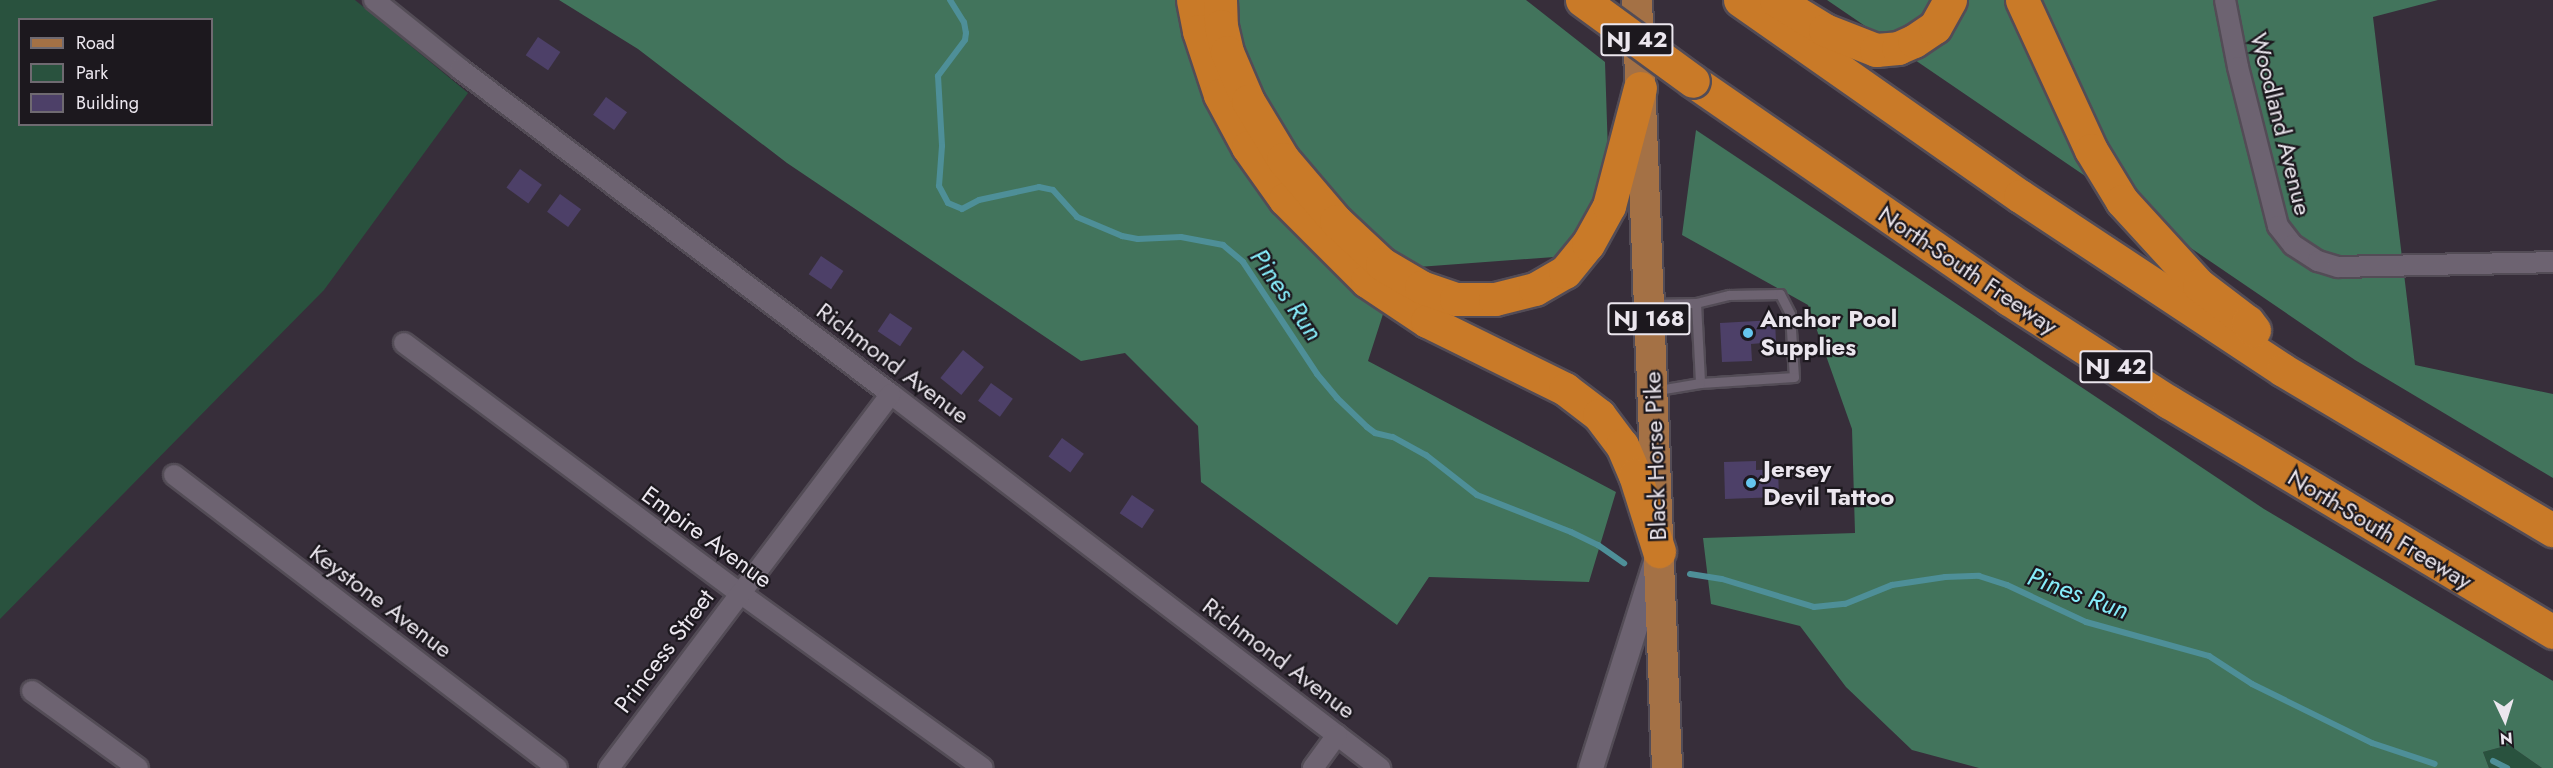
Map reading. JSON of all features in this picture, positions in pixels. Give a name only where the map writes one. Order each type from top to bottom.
[{"type":"highway","points":[[1193,0],[1199,31],[1220,95],[1248,147],[1285,199],[1366,281],[1427,321],[1565,389],[1599,415],[1622,445],[1635,475],[1659,551]]},
{"type":"highway","points":[[1220,0],[1221,26],[1227,52],[1248,101],[1283,159],[1336,220],[1382,264],[1421,287],[1456,299],[1495,299],[1535,289],[1565,272],[1588,244],[1609,206],[1640,88]]},
{"type":"highway","name":"North-South Freeway","points":[[1582,0],[1693,81],[2009,299],[2169,402],[2553,632]]},
{"type":"highway","points":[[1740,0],[2020,196],[2283,370],[2553,530]]},
{"type":"highway","points":[[1776,0],[1825,30],[1876,50],[1898,48],[1935,27],[1950,0]]},
{"type":"highway","points":[[2022,0],[2091,150],[2122,201],[2199,285],[2248,322],[2283,370]]},
{"type":"main road","name":"Black Horse Pike","points":[[1637,0],[1667,768]]},
{"type":"street","name":"Richmond Avenue","points":[[374,0],[460,69],[891,394],[1380,768]]},
{"type":"street","name":"Woodland Avenue","points":[[2225,0],[2238,67],[2278,226],[2293,245],[2318,261],[2338,267],[2553,262]]},
{"type":"street","name":"Empire Avenue","points":[[404,343],[740,593],[983,768]]},
{"type":"street","name":"Princess Street","points":[[609,768],[891,394]]},
{"type":"street","name":"Keystone Avenue","points":[[174,475],[557,768]]},
{"type":"street","points":[[1591,768],[1659,551]]},
{"type":"street","points":[[32,691],[138,768]]},
{"type":"street","points":[[1313,768],[1337,735]]},
{"type":"lane","points":[[1649,304],[1696,303],[1729,295],[1780,294],[1790,314],[1794,377],[1700,383],[1652,391]]},
{"type":"lane","points":[[1696,303],[1700,383]]},
{"type":"green space","points":[[0,0],[355,0],[468,93],[324,290],[0,619]]},
{"type":"green space","points":[[559,0],[1526,0],[1605,62],[1611,244],[1568,256],[1418,267],[1384,311],[1368,361],[1616,492],[1589,582],[1429,577],[1397,625],[1201,482],[1198,426],[1125,353],[1081,361],[787,163],[638,49]]},
{"type":"green space","points":[[1827,0],[2438,0],[2373,17],[2415,365],[2553,394],[2553,478],[2355,360]]},
{"type":"green space","points":[[1696,130],[2264,509],[2553,681],[2553,768],[2542,768],[2509,745],[2483,752],[2489,768],[1979,768],[1912,750],[1846,687],[1800,626],[1711,604],[1703,538],[1855,533],[1852,429],[1808,305],[1682,235]]},
{"type":"green space","points":[[2509,745],[2542,768],[2489,768],[2483,752]]},
{"type":"building","points":[[538,37],[560,52],[548,70],[526,55]]},
{"type":"building","points":[[606,97],[627,112],[614,130],[593,115]]},
{"type":"building","points":[[520,169],[542,185],[528,203],[506,188]]},
{"type":"building","points":[[560,194],[581,209],[568,227],[547,212]]},
{"type":"building","points":[[821,256],[843,271],[831,289],[809,274]]},
{"type":"building","points":[[890,313],[912,328],[900,346],[878,331]]},
{"type":"building","name":"Anchor Pool Supplies","points":[[1775,320],[1776,342],[1751,344],[1752,361],[1722,362],[1720,323]]},
{"type":"building","points":[[963,350],[984,367],[961,395],[940,378]]},
{"type":"building","points":[[991,383],[1013,399],[1000,417],[978,401]]},
{"type":"building","points":[[1062,438],[1084,454],[1070,472],[1048,457]]},
{"type":"building","name":"Jersey Devil Tattoo","points":[[1756,461],[1756,470],[1778,469],[1779,497],[1725,499],[1724,462]]},
{"type":"building","points":[[1132,495],[1154,510],[1142,528],[1120,513]]},
{"type":"waterway","name":"Pines Run","points":[[950,0],[964,22],[966,33],[965,40],[938,76],[942,146],[939,186],[948,203],[962,209],[979,200],[1039,187],[1053,190],[1077,217],[1122,236],[1138,239],[1181,237],[1223,245],[1243,262],[1317,374],[1337,398],[1367,427],[1375,433],[1393,437],[1426,455],[1477,495],[1571,532],[1598,545],[1624,563]]},
{"type":"waterway","name":"Pines Run","points":[[1690,574],[1722,579],[1814,607],[1845,604],[1892,585],[1945,577],[1979,576],[2007,585],[2086,622],[2209,656],[2252,684],[2372,743],[2435,764]]},
{"type":"waterway","name":"Pines Run","points":[[2493,761],[2507,768]]},
{"type":"place","name":"Anchor Pool Supplies","points":[[1748,333]]},
{"type":"place","name":"Jersey Devil Tattoo","points":[[1751,483]]}]
